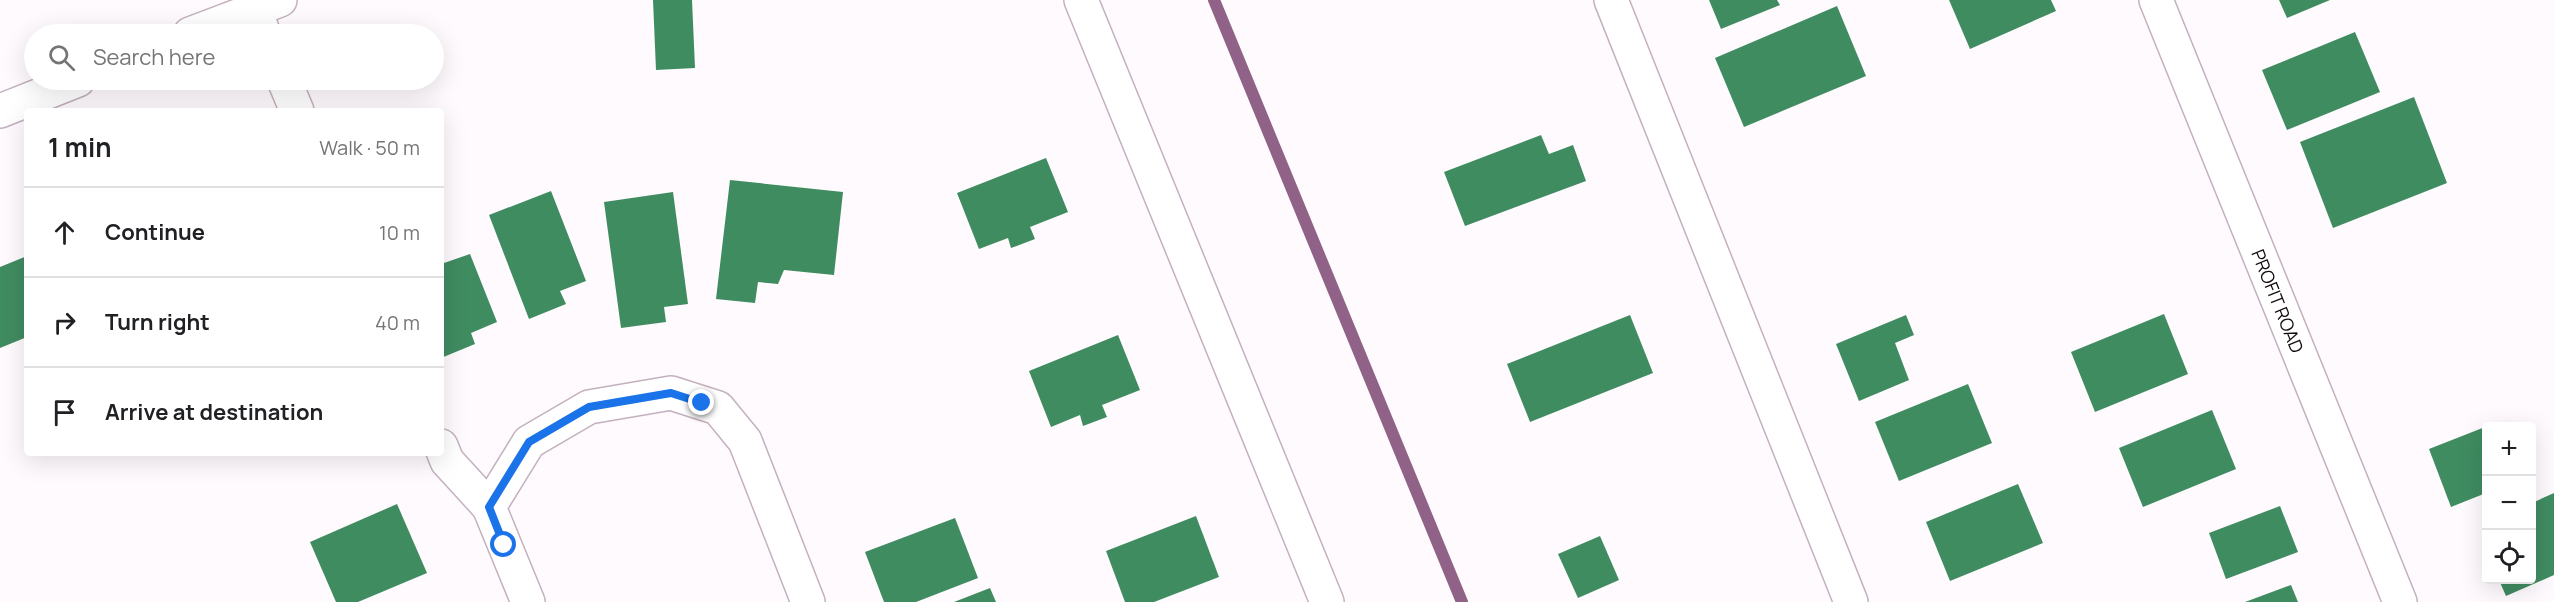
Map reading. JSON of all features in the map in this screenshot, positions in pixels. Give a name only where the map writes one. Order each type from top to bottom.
[{"type":"street","points":[[1081,0],[1327,602]]},
{"type":"street","points":[[1611,0],[1851,602]]},
{"type":"street","name":"PROFIT ROAD","points":[[2156,0],[2400,602]]},
{"type":"street","points":[[221,24],[262,11]]},
{"type":"street","points":[[0,111],[53,90]]},
{"type":"street","points":[[288,90],[296,108]]},
{"type":"street","points":[[489,507],[529,442],[589,407],[671,393],[718,408],[745,441],[808,602]]},
{"type":"street","points":[[444,453],[447,460],[489,507],[528,602]]},
{"type":"building","points":[[653,0],[692,0],[695,68],[656,70]]},
{"type":"building","points":[[1709,0],[1777,0],[1780,5],[1721,29]]},
{"type":"building","points":[[1949,0],[2051,0],[2056,11],[1970,49]]},
{"type":"building","points":[[2279,0],[2330,0],[2287,18]]},
{"type":"building","points":[[1837,6],[1866,76],[1744,127],[1715,58]]},
{"type":"building","points":[[2355,32],[2380,92],[2287,130],[2262,70]]},
{"type":"building","points":[[2414,97],[2447,183],[2333,228],[2300,142]]},
{"type":"building","points":[[1541,135],[1549,154],[1573,145],[1586,181],[1465,226],[1444,172]]},
{"type":"building","points":[[1046,158],[1068,212],[1030,227],[1035,239],[1011,248],[1008,238],[979,249],[957,193]]},
{"type":"building","points":[[730,180],[843,192],[834,275],[784,270],[778,284],[758,282],[755,303],[716,299]]},
{"type":"building","points":[[551,191],[586,281],[560,291],[566,304],[529,319],[489,215]]},
{"type":"building","points":[[673,192],[688,304],[664,307],[666,322],[621,328],[604,202]]},
{"type":"building","points":[[470,254],[497,322],[471,333],[475,344],[444,357],[444,263]]},
{"type":"building","points":[[24,257],[24,338],[0,348],[0,267]]},
{"type":"building","points":[[2164,314],[2188,374],[2095,412],[2071,352]]},
{"type":"building","points":[[1630,315],[1653,373],[1530,422],[1507,364]]},
{"type":"building","points":[[1906,315],[1914,335],[1895,343],[1909,380],[1859,401],[1836,344]]},
{"type":"building","points":[[1118,335],[1140,390],[1102,405],[1107,417],[1083,426],[1080,415],[1051,427],[1029,371]]},
{"type":"building","points":[[1968,384],[1992,443],[1899,481],[1875,422]]},
{"type":"building","points":[[2212,410],[2236,469],[2143,507],[2119,448]]},
{"type":"building","points":[[2482,428],[2482,495],[2451,507],[2429,449]]},
{"type":"building","points":[[2018,484],[2043,543],[1950,581],[1926,522]]},
{"type":"building","points":[[2554,493],[2554,575],[2536,583],[2536,530],[2536,501]]},
{"type":"building","points":[[397,504],[427,573],[358,602],[336,602],[310,542]]},
{"type":"building","points":[[2280,506],[2298,552],[2226,579],[2209,533]]},
{"type":"building","points":[[1196,516],[1219,577],[1154,602],[1125,602],[1106,551]]},
{"type":"building","points":[[955,518],[978,578],[916,602],[884,602],[865,552]]},
{"type":"building","points":[[1600,536],[1619,580],[1578,598],[1558,554]]},
{"type":"building","points":[[2501,584],[2533,584],[2506,596]]},
{"type":"building","points":[[2291,585],[2298,602],[2245,602]]},
{"type":"building","points":[[990,588],[996,602],[954,602]]},
{"type":"waterway","points":[[1214,0],[1462,602]]},
{"type":"route","points":[[504,545],[489,507],[529,442],[589,407],[671,393],[702,403]]}]
